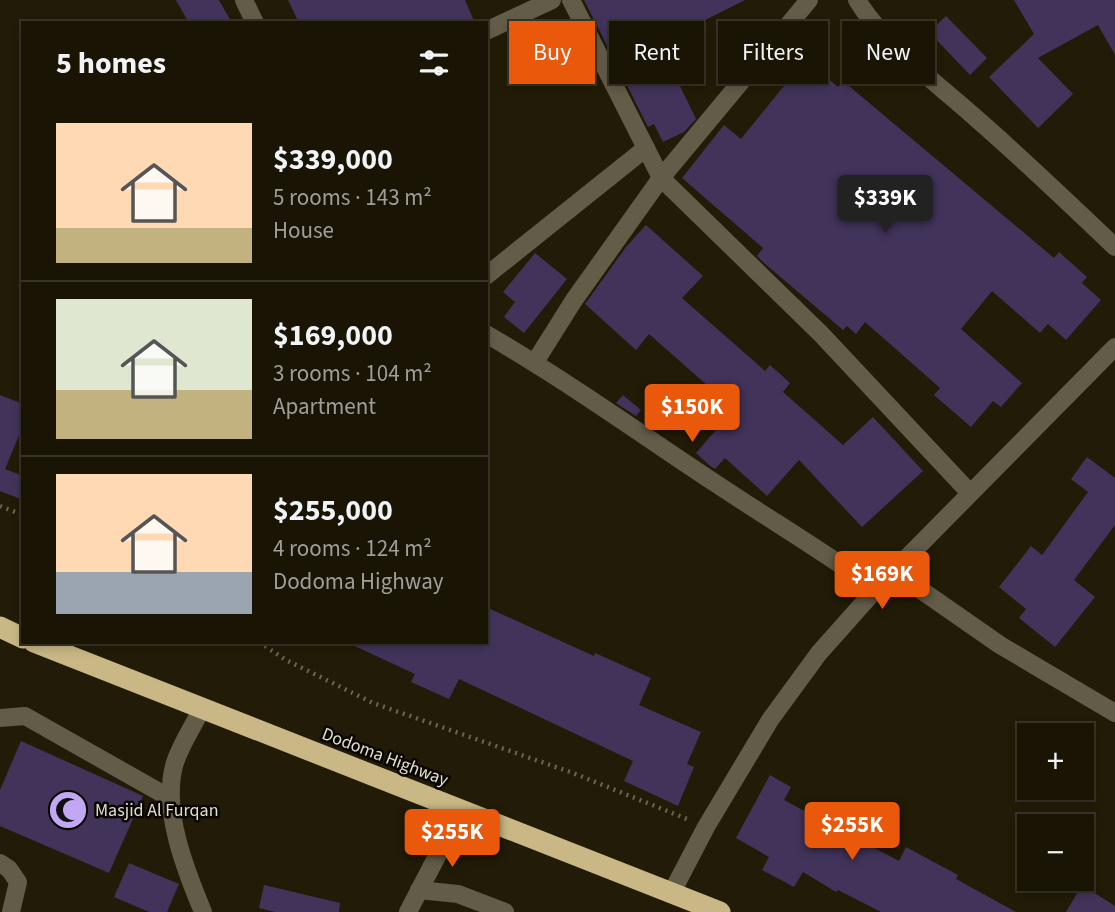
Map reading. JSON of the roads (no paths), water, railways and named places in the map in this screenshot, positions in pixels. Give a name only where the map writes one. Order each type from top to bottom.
[{"type":"highway","points":[[0,627],[21,637]]},
{"type":"highway","name":"Dodoma Highway","points":[[39,644],[720,912]]},
{"type":"street","points":[[244,0],[254,21]]},
{"type":"street","points":[[488,30],[552,0]]},
{"type":"street","points":[[571,0],[662,178],[821,334],[970,493]]},
{"type":"street","points":[[535,362],[574,300],[662,178],[809,0]]},
{"type":"street","points":[[857,0],[869,18],[923,71],[1024,160],[1115,247]]},
{"type":"street","points":[[488,274],[646,148]]},
{"type":"street","points":[[488,335],[535,362],[876,589]]},
{"type":"street","points":[[671,894],[706,827],[771,720],[819,653],[876,589],[1115,347]]},
{"type":"street","points":[[895,572],[1000,645],[1115,713]]},
{"type":"street","points":[[202,708],[174,766],[170,798],[179,840],[203,912]]},
{"type":"street","points":[[0,718],[25,716],[170,798]]},
{"type":"street","points":[[408,912],[461,810]]},
{"type":"street","points":[[0,863],[9,869],[18,883],[11,912]]},
{"type":"street","points":[[419,890],[458,894],[505,912]]},
{"type":"place","name":"Masjid Al Furqan","points":[[68,810]]}]
